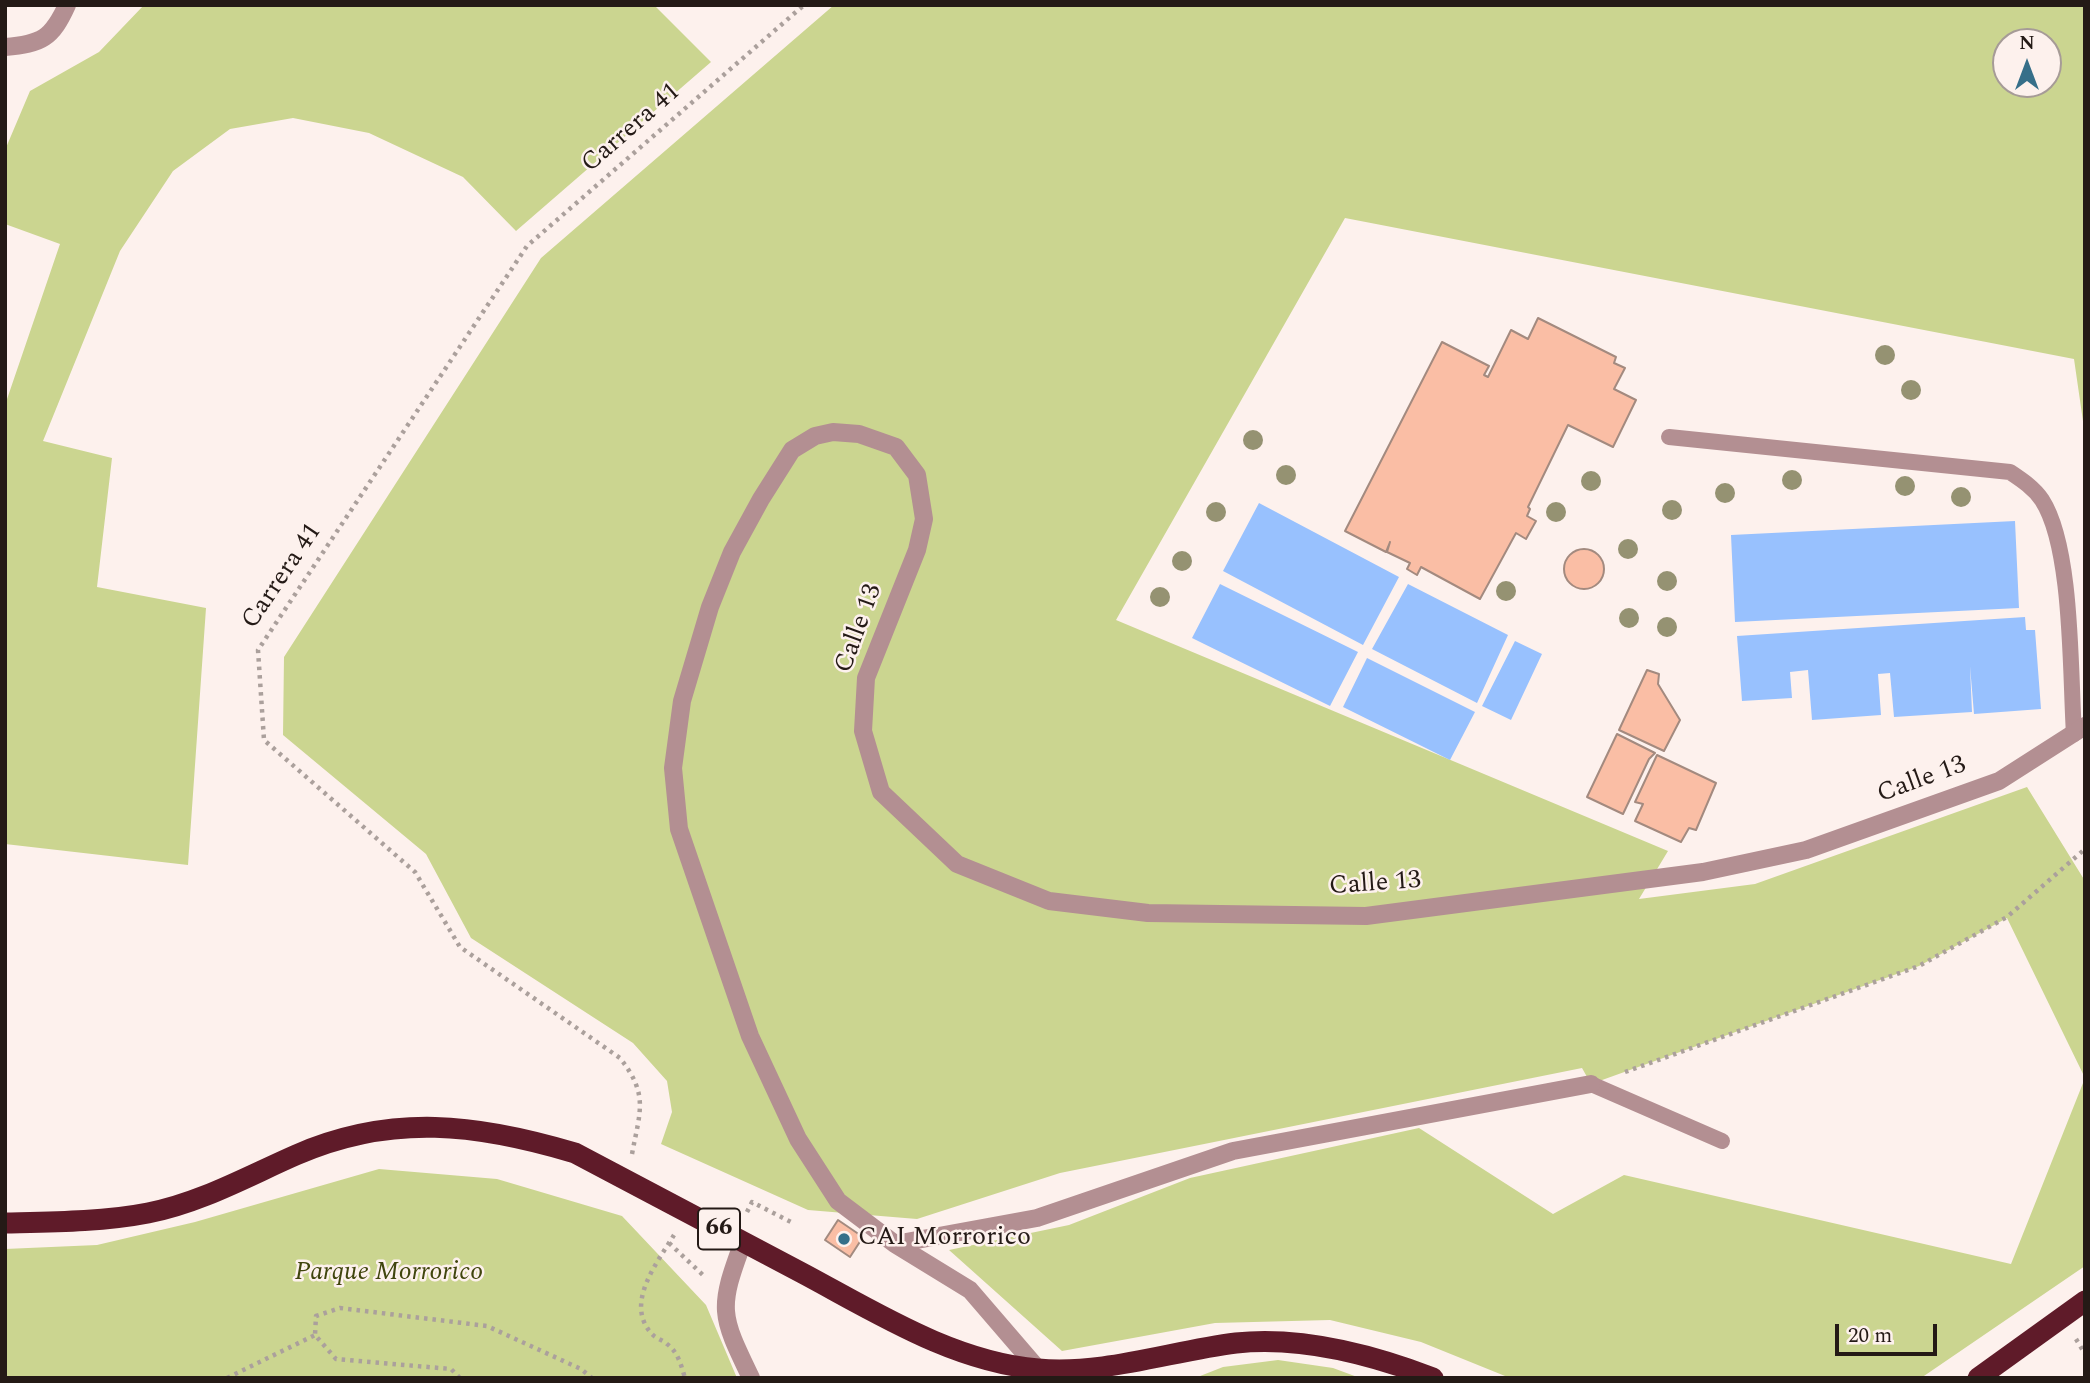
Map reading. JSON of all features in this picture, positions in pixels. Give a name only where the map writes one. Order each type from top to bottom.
[{"type":"highway","name":"66","points":[[5,1223],[81,1221],[149,1213],[203,1197],[299,1153],[348,1137],[416,1125],[470,1128],[527,1139],[575,1153],[934,1340],[993,1361],[1038,1369],[1128,1363],[1239,1343],[1294,1343],[1347,1352],[1433,1378]]},
{"type":"highway","points":[[1978,1378],[2085,1301]]},
{"type":"street","points":[[5,47],[30,45],[42,40],[55,30],[67,5]]},
{"type":"street","name":"Calle 13","points":[[1038,1369],[970,1290],[895,1244],[838,1201],[798,1139],[750,1036],[679,829],[673,768],[682,701],[710,607],[732,552],[792,450],[815,436],[833,432],[859,434],[896,447],[918,475],[924,519],[918,550],[866,678],[863,731],[881,792],[957,864],[1049,901],[1148,913],[1366,916],[1703,872],[1806,850],[1999,781],[2079,730]]},
{"type":"street","points":[[895,1244],[1037,1218],[1233,1150],[1591,1084]]},
{"type":"street","points":[[743,1242],[725,1290],[724,1310],[733,1339],[751,1378]]},
{"type":"lane","points":[[1669,437],[2010,472],[2026,482],[2042,500],[2062,546],[2079,730]]},
{"type":"lane","points":[[1591,1084],[1722,1141]]},
{"type":"path","name":"Carrera 41","points":[[627,1181],[641,1104],[637,1079],[620,1058],[604,1045],[460,947],[415,872],[264,740],[258,650],[527,246],[803,5]]},
{"type":"path","points":[[1591,1084],[1919,965],[2007,918],[2085,849]]},
{"type":"path","points":[[735,1211],[745,1216],[752,1202],[791,1222]]},
{"type":"path","points":[[685,1378],[677,1356],[668,1345],[653,1335],[641,1312],[642,1296],[649,1277],[687,1212]]},
{"type":"path","points":[[669,1243],[702,1277]]},
{"type":"path","points":[[460,1378],[451,1369],[336,1359],[315,1335],[316,1316],[340,1308],[487,1326],[581,1369],[592,1378]]},
{"type":"path","points":[[227,1378],[315,1335]]},
{"type":"green space","points":[[144,5],[654,5],[711,62],[516,231],[463,177],[369,133],[293,118],[230,129],[173,171],[120,251],[43,441],[112,458],[97,587],[206,608],[188,865],[5,844],[5,405],[60,244],[5,224],[5,150],[30,91],[99,52]]},
{"type":"green space","points":[[834,5],[2085,5],[2085,435],[2074,359],[1345,218],[1116,620],[1668,851],[1639,899],[1755,884],[2027,787],[2085,881],[2085,1078],[2007,918],[1919,966],[1591,1084],[1582,1068],[1060,1173],[917,1219],[808,1210],[661,1144],[672,1112],[667,1081],[633,1043],[471,938],[426,854],[283,735],[284,657],[541,258]]},
{"type":"green space","points":[[2085,1078],[2085,1266],[1921,1378],[1510,1378],[1421,1342],[1330,1320],[1215,1323],[1062,1351],[949,1250],[1069,1225],[1190,1178],[1419,1128],[1553,1214],[1624,1175],[2011,1264]]},
{"type":"green space","name":"Parque Morrorico","points":[[379,1169],[497,1179],[622,1216],[706,1305],[737,1378],[5,1378],[5,1249],[97,1245],[195,1222]]},
{"type":"green space","points":[[1278,1360],[1333,1368],[1360,1378],[1195,1378],[1223,1367]]},
{"type":"water","points":[[1259,503],[1399,577],[1363,645],[1223,571]]},
{"type":"water","points":[[2015,521],[2019,608],[1735,622],[1731,535]]},
{"type":"water","points":[[1220,584],[1358,652],[1330,706],[1192,638]]},
{"type":"water","points":[[1408,584],[1508,635],[1477,703],[1372,649]]},
{"type":"water","points":[[2025,617],[2026,630],[2035,630],[2041,709],[1974,714],[1970,666],[1972,712],[1894,717],[1890,673],[1878,674],[1881,715],[1812,720],[1808,670],[1790,672],[1792,698],[1742,701],[1737,636]]},
{"type":"water","points":[[1515,641],[1542,654],[1511,720],[1482,706]]},
{"type":"water","points":[[1367,658],[1475,712],[1450,760],[1343,707]]},
{"type":"building","points":[[1538,318],[1616,357],[1614,363],[1625,368],[1614,389],[1636,400],[1613,447],[1568,425],[1528,507],[1530,509],[1527,516],[1536,521],[1526,539],[1516,533],[1480,599],[1421,567],[1417,575],[1407,569],[1410,563],[1387,552],[1390,542],[1386,552],[1345,531],[1442,342],[1489,366],[1484,375],[1488,377],[1511,330],[1528,339]]},
{"type":"building","points":[[1584,549],[1592,550],[1598,555],[1603,561],[1603,577],[1598,583],[1592,588],[1584,589],[1576,588],[1570,583],[1565,577],[1564,569],[1565,561],[1570,555],[1576,550]]},
{"type":"building","points":[[1647,670],[1659,674],[1658,684],[1680,720],[1664,751],[1619,730]]},
{"type":"building","points":[[1617,734],[1655,753],[1649,759],[1623,814],[1587,797]]},
{"type":"building","points":[[1657,755],[1716,783],[1696,830],[1689,828],[1681,842],[1635,821],[1643,804],[1635,802]]},
{"type":"building","name":"CAI Morrorico","points":[[838,1220],[863,1237],[850,1257],[825,1240]]},
{"type":"place","name":"CAI Morrorico","points":[[844,1239]]}]
